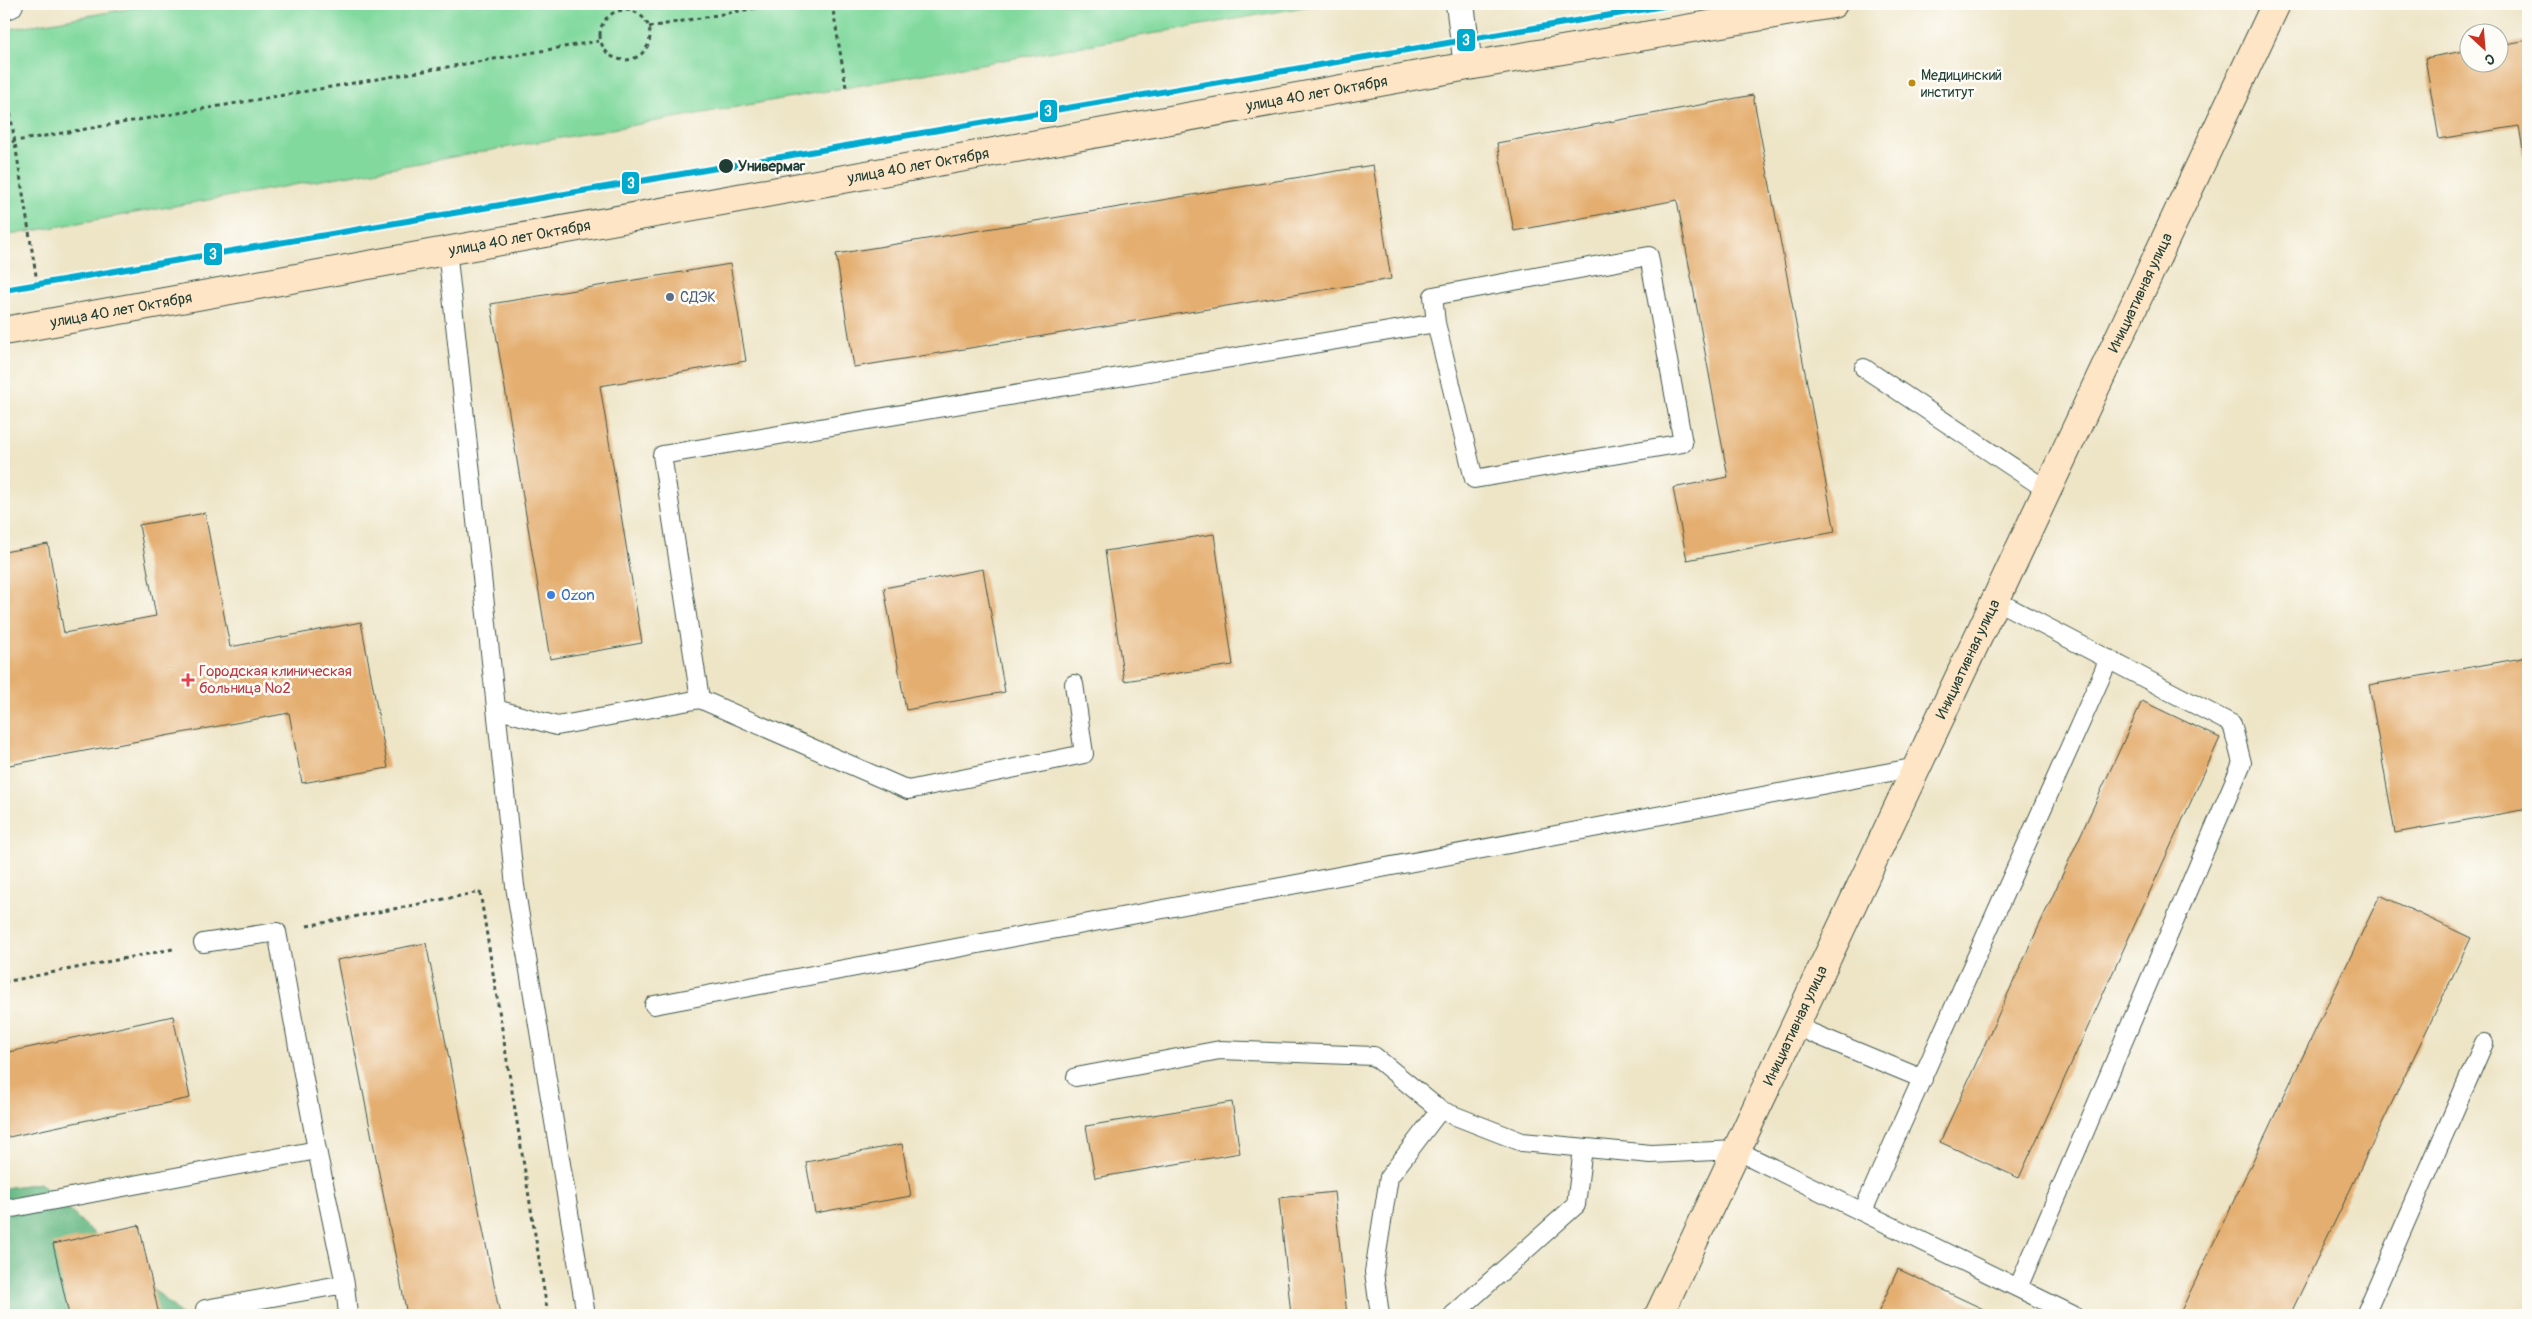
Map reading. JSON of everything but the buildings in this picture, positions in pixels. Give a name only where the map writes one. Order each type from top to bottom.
[{"type":"main road","name":"улица 40 лет Октября","points":[[4,331],[447,249],[1468,66],[1833,4]]},
{"type":"main road","name":"Инициативная улица","points":[[1659,1315],[2276,4]]},
{"type":"street","points":[[4,5],[9,4]]},
{"type":"street","points":[[1460,4],[1468,66]]},
{"type":"lane","points":[[447,249],[515,886],[586,1315]]},
{"type":"lane","points":[[1649,256],[1683,443],[1474,479],[1436,322],[1433,296],[1649,256]]},
{"type":"lane","points":[[700,698],[662,455],[1436,322]]},
{"type":"lane","points":[[1864,368],[2047,490]]},
{"type":"lane","points":[[1995,600],[2232,724],[2242,763],[2018,1288]]},
{"type":"lane","points":[[1863,1211],[2109,659]]},
{"type":"lane","points":[[496,709],[557,726],[700,698],[908,790],[1084,754],[1074,684]]},
{"type":"lane","points":[[654,1005],[1917,767]]},
{"type":"lane","points":[[203,943],[277,932],[317,1150],[345,1284],[348,1315]]},
{"type":"lane","points":[[1795,1026],[1923,1079]]},
{"type":"lane","points":[[2365,1315],[2484,1043]]},
{"type":"lane","points":[[1076,1077],[1220,1050],[1374,1056],[1440,1110],[1522,1142],[1651,1154],[1736,1150],[2073,1315]]},
{"type":"lane","points":[[1380,1315],[1374,1272],[1389,1177],[1440,1110]]},
{"type":"lane","points":[[1453,1315],[1576,1205],[1583,1148]]},
{"type":"lane","points":[[4,1206],[13,1208],[317,1150]]},
{"type":"lane","points":[[205,1309],[345,1284]]},
{"type":"path","points":[[649,27],[778,4]]},
{"type":"path","points":[[832,4],[846,87]]},
{"type":"path","points":[[622,10],[638,14],[649,27],[649,44],[645,51],[631,60],[615,60],[608,55],[599,41],[599,32],[606,17],[622,10]]},
{"type":"path","points":[[4,143],[599,41]]},
{"type":"path","points":[[4,74],[44,324]]},
{"type":"path","points":[[277,932],[515,886]]},
{"type":"path","points":[[480,892],[548,1315]]},
{"type":"path","points":[[4,982],[203,943]]},
{"type":"green space","points":[[156,4],[1321,4],[4,236],[4,30]]},
{"type":"green space","points":[[40,1183],[182,1315],[4,1315],[4,1188]]},
{"type":"transit line","name":"3","points":[[4,290],[1675,4]]},
{"type":"place","name":"Медицинский институт","points":[[1912,83]]},
{"type":"place","name":"Универмаг","points":[[726,166]]},
{"type":"place","name":"СДЭК","points":[[670,297]]},
{"type":"place","name":"Ozon","points":[[551,595]]},
{"type":"place","name":"Городская клиническая больница №2","points":[[188,680]]}]
